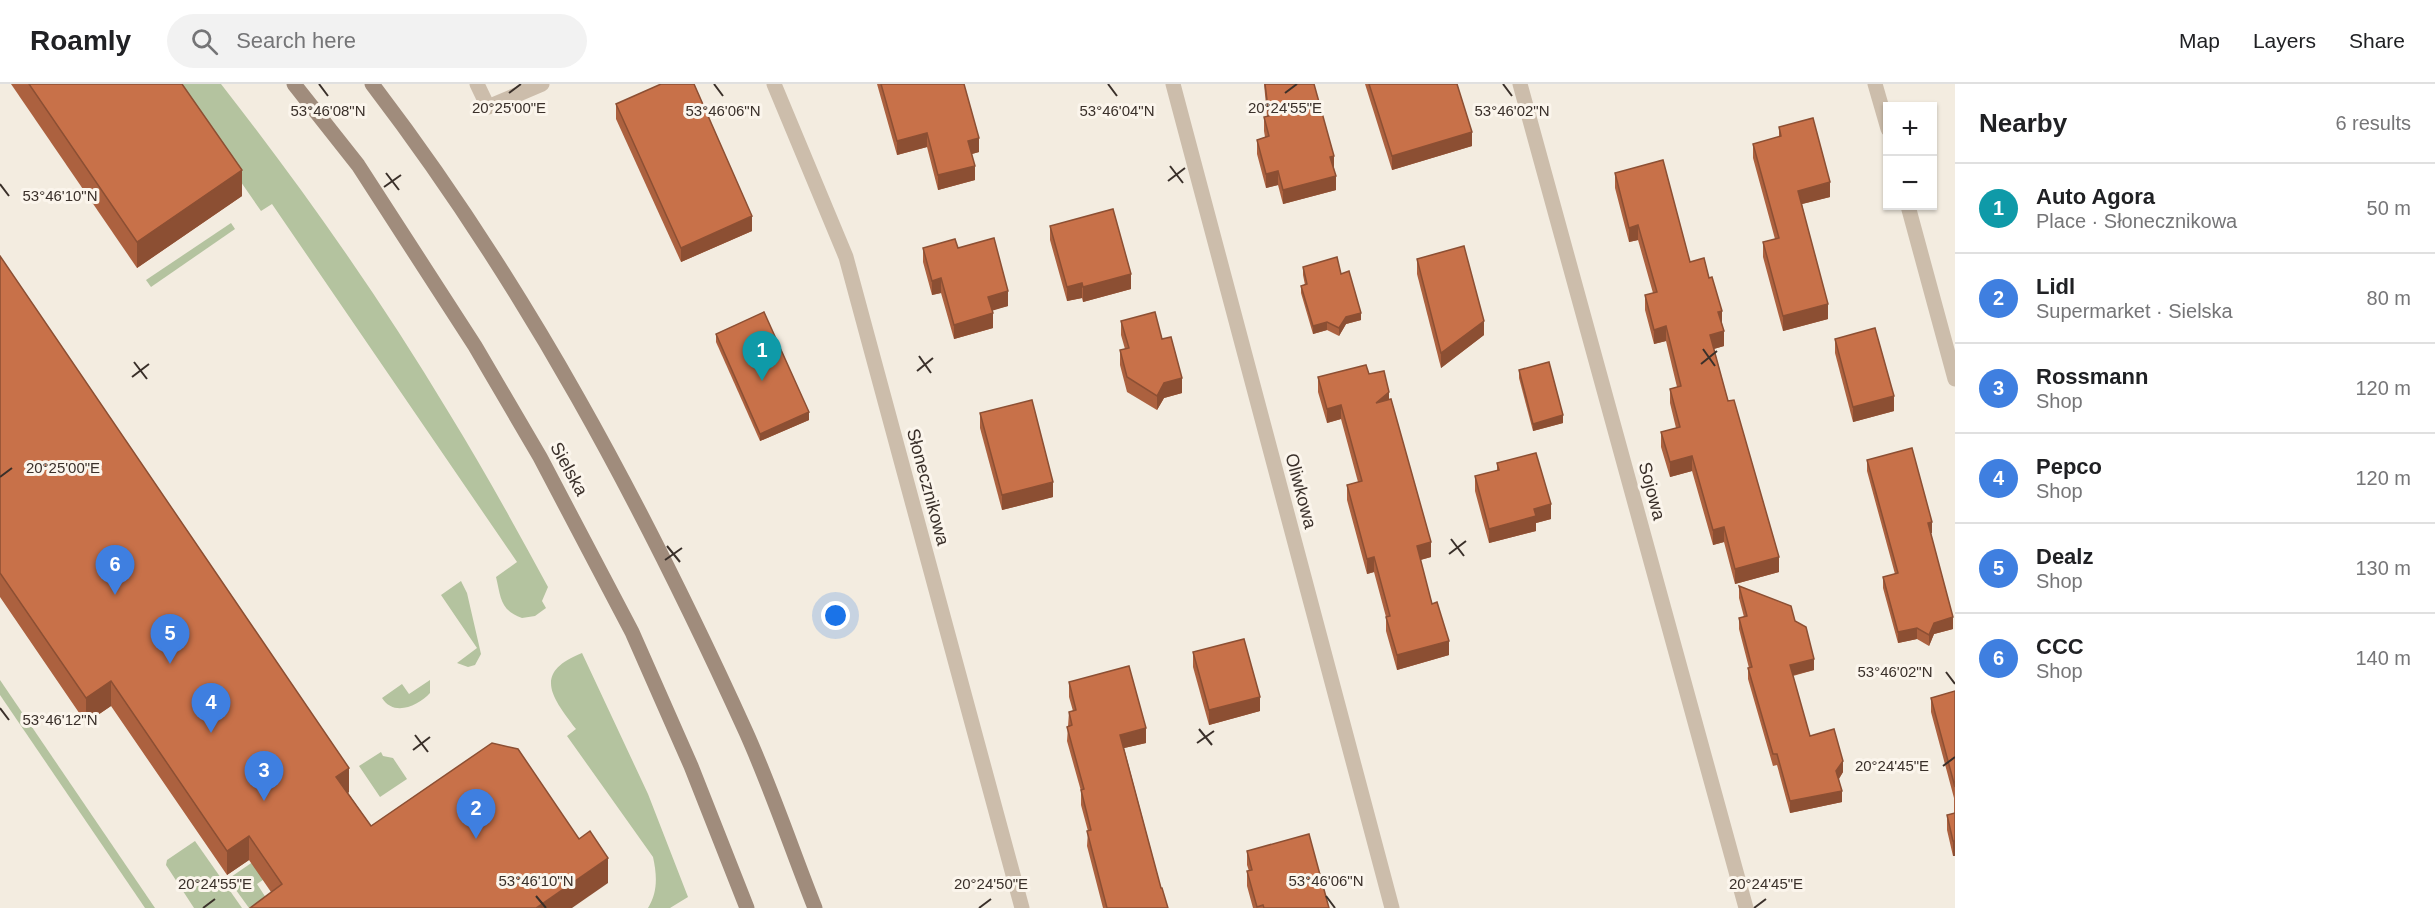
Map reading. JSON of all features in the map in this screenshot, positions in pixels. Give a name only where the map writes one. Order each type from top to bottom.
[{"type":"main road","name":"Sielska","points":[[294,84],[358,165],[475,346],[540,457],[632,632],[691,766],[747,908]]},
{"type":"main road","points":[[372,84],[411,135],[524,303],[597,431],[660,550],[747,734],[815,908]]},
{"type":"street","points":[[477,84],[488,107],[542,84]]},
{"type":"street","name":"Słonecznikowa","points":[[774,84],[846,257],[1022,908]]},
{"type":"street","name":"Oliwkowa","points":[[1173,84],[1392,908]]},
{"type":"street","name":"Sojowa","points":[[1520,84],[1746,908]]},
{"type":"street","points":[[1875,84],[1883,114]]},
{"type":"street","points":[[1909,210],[1955,379]]},
{"type":"green space","points":[[173,84],[221,84],[282,164],[368,286],[462,434],[548,587],[542,601],[546,608],[535,616],[522,618],[505,607],[496,577],[517,562],[272,204],[261,211]]},
{"type":"green space","points":[[231,223],[235,229],[151,287],[146,280]]},
{"type":"green space","points":[[461,581],[467,593],[481,654],[475,665],[468,667],[457,663],[477,648],[441,595]]},
{"type":"green space","points":[[582,653],[648,794],[688,897],[670,908],[648,908],[654,896],[656,883],[653,857],[567,736],[576,729],[554,696],[551,686],[552,677],[566,661]]},
{"type":"green space","points":[[0,680],[155,908],[145,908],[0,695]]},
{"type":"green space","points":[[430,680],[430,693],[419,702],[406,708],[393,707],[382,698],[402,684],[409,694]]},
{"type":"green space","points":[[381,752],[383,756],[393,758],[407,779],[380,797],[359,766]]},
{"type":"green space","points":[[348,797],[360,814],[257,884],[272,907],[249,908],[228,879]]},
{"type":"green space","points":[[195,841],[242,908],[194,908],[166,865],[167,860]]},
{"type":"building","points":[[29,84],[182,84],[242,170],[137,242]]},
{"type":"building","points":[[661,84],[694,84],[752,216],[681,248],[616,104]]},
{"type":"building","points":[[881,84],[964,84],[979,138],[968,141],[975,166],[938,175],[927,133],[897,141]]},
{"type":"building","points":[[1265,84],[1314,84],[1334,156],[1330,157],[1336,176],[1283,190],[1278,171],[1266,174],[1257,140],[1269,136],[1264,117],[1269,116]]},
{"type":"building","points":[[1369,84],[1457,84],[1472,132],[1392,156]]},
{"type":"building","points":[[1813,118],[1830,182],[1798,191],[1828,304],[1783,316],[1763,242],[1779,238],[1753,144],[1781,136],[1779,127]]},
{"type":"building","points":[[1663,160],[1690,262],[1704,258],[1722,311],[1718,312],[1724,331],[1710,335],[1728,401],[1734,400],[1779,557],[1735,569],[1724,527],[1713,530],[1692,456],[1670,462],[1661,432],[1680,427],[1670,389],[1681,386],[1666,326],[1654,330],[1645,295],[1657,292],[1638,225],[1629,228],[1615,173]]},
{"type":"building","points":[[1113,209],[1131,274],[1083,287],[1082,283],[1067,287],[1050,226]]},
{"type":"building","points":[[994,238],[1008,291],[988,297],[993,313],[954,325],[941,278],[932,281],[923,248],[955,239],[958,248]]},
{"type":"building","points":[[1464,246],[1484,321],[1441,353],[1417,259]]},
{"type":"building","points":[[0,256],[349,768],[336,777],[371,826],[492,743],[518,749],[579,839],[590,831],[608,858],[536,908],[250,908],[282,884],[249,836],[227,851],[111,681],[86,698],[0,573]]},
{"type":"building","points":[[1337,257],[1341,274],[1349,271],[1361,313],[1346,317],[1339,328],[1327,322],[1313,326],[1301,286],[1307,284],[1303,267]]},
{"type":"building","points":[[764,312],[809,412],[760,434],[716,334]]},
{"type":"building","points":[[1155,312],[1162,339],[1171,337],[1182,378],[1164,383],[1157,396],[1127,377],[1120,350],[1129,348],[1121,321]]},
{"type":"building","points":[[1875,328],[1894,396],[1853,407],[1835,339]]},
{"type":"building","points":[[1549,362],[1563,415],[1533,424],[1519,370]]},
{"type":"building","points":[[1366,365],[1369,374],[1384,371],[1389,392],[1376,403],[1391,399],[1431,542],[1417,546],[1432,604],[1437,602],[1449,641],[1397,655],[1386,617],[1390,616],[1374,557],[1367,559],[1347,485],[1362,481],[1341,405],[1327,409],[1318,377]]},
{"type":"building","points":[[1032,400],[1053,482],[1002,495],[980,413]]},
{"type":"building","points":[[1912,448],[1932,522],[1928,523],[1953,617],[1934,623],[1929,635],[1917,628],[1898,632],[1883,577],[1898,573],[1867,460]]},
{"type":"building","points":[[1536,453],[1551,504],[1534,509],[1536,516],[1489,529],[1475,476],[1499,470],[1497,463]]},
{"type":"building","points":[[1739,586],[1791,606],[1795,621],[1806,627],[1814,659],[1790,665],[1810,736],[1834,729],[1843,761],[1836,771],[1842,791],[1790,801],[1777,754],[1773,754],[1748,668],[1752,667],[1739,618],[1747,616]]},
{"type":"building","points":[[1244,639],[1260,697],[1209,710],[1193,652]]},
{"type":"building","points":[[1129,666],[1146,728],[1120,735],[1168,908],[1107,908],[1087,831],[1091,830],[1081,790],[1084,789],[1067,727],[1072,725],[1069,712],[1076,710],[1069,682]]},
{"type":"building","points":[[1955,691],[1955,787],[1931,698]]},
{"type":"building","points":[[1955,813],[1955,841],[1953,841],[1947,815]]},
{"type":"building","points":[[1309,834],[1329,908],[1264,908],[1263,905],[1257,907],[1247,871],[1252,870],[1247,851]]},
{"type":"place","name":"Auto Agora","points":[[762,381]]},
{"type":"place","name":"CCC","points":[[115,595]]},
{"type":"place","name":"Dealz","points":[[170,664]]},
{"type":"place","name":"Pepco","points":[[211,733]]},
{"type":"place","name":"Rossmann","points":[[264,801]]},
{"type":"place","name":"Lidl","points":[[476,839]]}]
